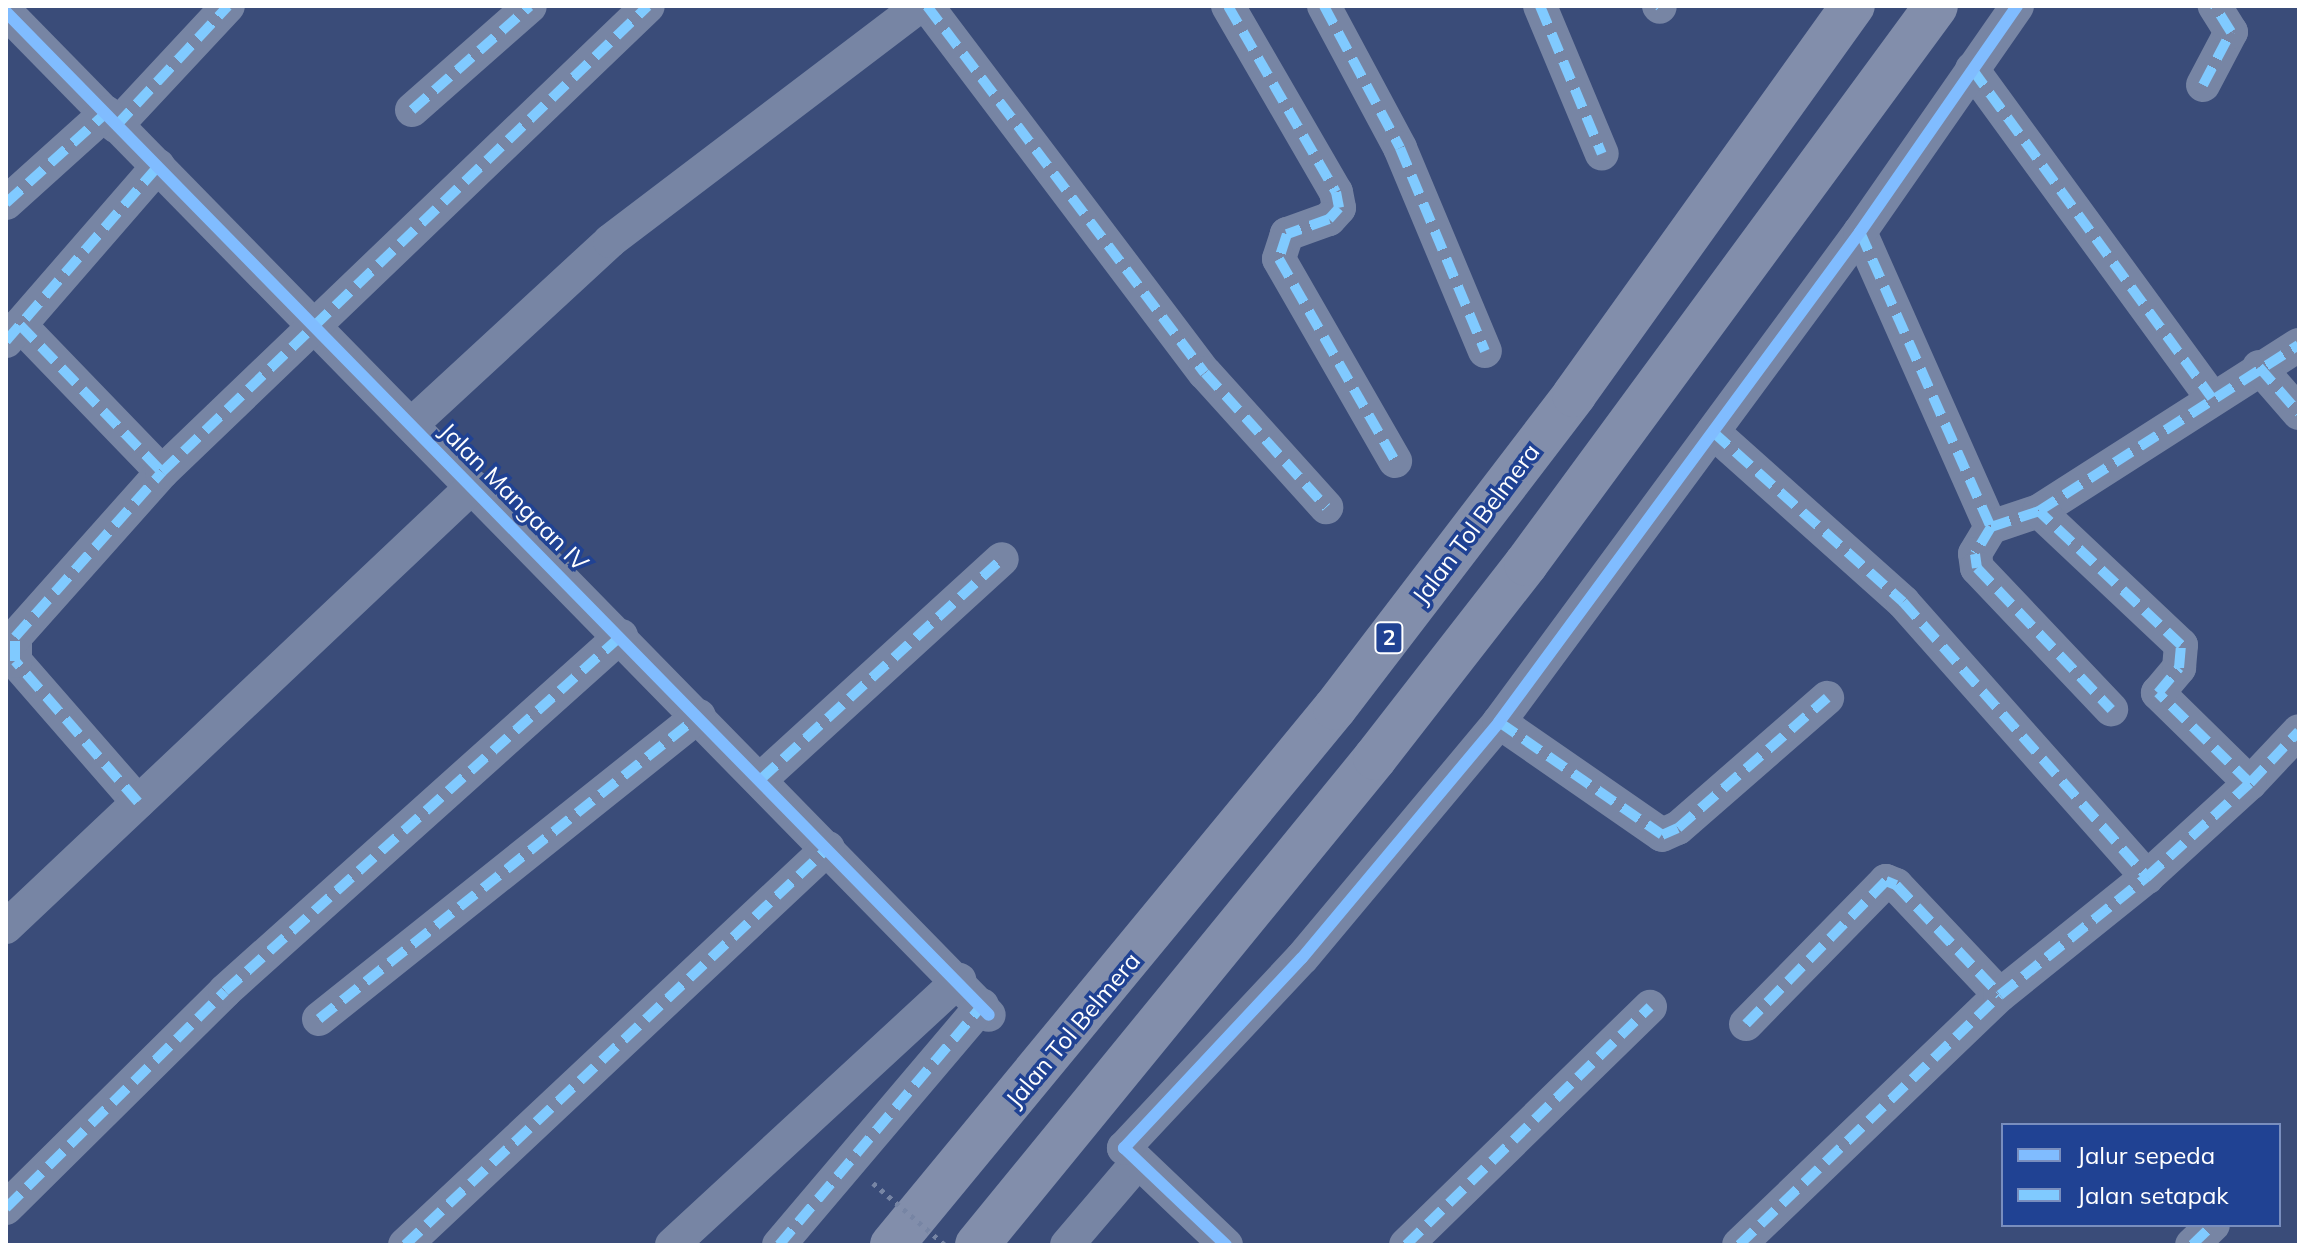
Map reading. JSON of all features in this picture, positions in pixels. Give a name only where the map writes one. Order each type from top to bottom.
[{"type":"highway","name":"Jalan Tol Belmera","points":[[892,1245],[1335,708],[1574,395],[1853,6]]},
{"type":"highway","points":[[977,1245],[1375,758],[1526,564],[1936,6]]},
{"type":"street","points":[[6,203],[111,120],[228,6]]},
{"type":"street","points":[[412,110],[530,6]]},
{"type":"street","points":[[138,802],[15,661],[11,650],[25,623],[162,472],[317,328],[648,6]]},
{"type":"street","points":[[412,424],[610,241],[920,6]]},
{"type":"street","points":[[927,6],[1205,373],[1326,507]]},
{"type":"street","points":[[1228,6],[1336,192],[1339,208],[1329,219],[1287,234],[1279,259],[1395,461]]},
{"type":"street","points":[[1324,6],[1400,148],[1485,351]]},
{"type":"street","points":[[1540,6],[1602,154]]},
{"type":"street","points":[[1067,1245],[1131,1155],[1302,958],[1499,722],[1860,232],[2017,6]]},
{"type":"street","points":[[2203,85],[2231,32],[2215,6]]},
{"type":"street","name":"Jalan Mangaan IV","points":[[6,12],[986,1010],[779,1245]]},
{"type":"street","points":[[1972,69],[2212,398]]},
{"type":"street","points":[[158,166],[13,333],[162,472]]},
{"type":"street","points":[[1860,232],[1991,527]]},
{"type":"street","points":[[2111,709],[1977,568],[1975,554],[1991,527],[2039,511],[2259,367],[2299,345]]},
{"type":"street","points":[[2259,367],[2299,413]]},
{"type":"street","points":[[1713,432],[1903,602],[2147,877]]},
{"type":"street","points":[[6,927],[473,486]]},
{"type":"street","points":[[2039,511],[2181,645],[2179,668],[2158,693],[2250,783]]},
{"type":"street","points":[[761,779],[1002,559]]},
{"type":"street","points":[[6,1208],[225,991],[621,636]]},
{"type":"street","points":[[1499,722],[1662,835],[1678,828],[1827,698]]},
{"type":"street","points":[[319,1019],[699,716]]},
{"type":"street","points":[[1739,1245],[2000,995],[2147,877],[2250,783],[2299,731]]},
{"type":"street","points":[[405,1245],[828,848]]},
{"type":"street","points":[[1746,1024],[1886,881],[1896,885],[2000,995]]},
{"type":"street","points":[[672,1245],[959,980]]},
{"type":"street","points":[[1406,1245],[1650,1007]]},
{"type":"street","points":[[1131,1155],[1226,1245]]},
{"type":"street","points":[[2192,1245],[2211,1227]]},
{"type":"path","points":[[873,1183],[945,1245]]},
{"type":"marked path","points":[[116,126],[228,6]]},
{"type":"marked path","points":[[412,110],[530,6]]},
{"type":"marked path","points":[[138,802],[15,661],[15,637],[162,472],[648,6]]},
{"type":"marked path","points":[[927,6],[1205,373],[1326,507]]},
{"type":"marked path","points":[[1228,6],[1336,192],[1339,208],[1329,219],[1287,234],[1279,259],[1395,461]]},
{"type":"marked path","points":[[1324,6],[1400,148],[1485,351]]},
{"type":"marked path","points":[[1540,6],[1602,154]]},
{"type":"marked path","points":[[2203,85],[2231,32],[2215,6]]},
{"type":"marked path","points":[[1972,69],[2212,398]]},
{"type":"marked path","points":[[6,203],[106,113]]},
{"type":"marked path","points":[[6,341],[158,166]]},
{"type":"marked path","points":[[1860,232],[1991,527],[2039,511],[2299,345]]},
{"type":"marked path","points":[[20,325],[162,472]]},
{"type":"marked path","points":[[2259,367],[2299,413]]},
{"type":"marked path","points":[[1713,432],[1903,602],[2147,877]]},
{"type":"marked path","points":[[1739,1245],[2000,995],[2147,877],[2250,783],[2158,693],[2179,668],[2181,645],[2039,511]]},
{"type":"marked path","points":[[1991,527],[1975,554],[1977,568],[2111,709]]},
{"type":"marked path","points":[[761,779],[1002,559]]},
{"type":"marked path","points":[[6,1208],[225,991],[621,636]]},
{"type":"marked path","points":[[1499,722],[1662,835],[1678,828],[1827,698]]},
{"type":"marked path","points":[[319,1019],[699,716]]},
{"type":"marked path","points":[[2250,783],[2299,731]]},
{"type":"marked path","points":[[405,1245],[828,848]]},
{"type":"marked path","points":[[1746,1024],[1886,881],[1896,885],[2000,995]]},
{"type":"marked path","points":[[779,1245],[982,1006]]},
{"type":"marked path","points":[[1406,1245],[1650,1007]]},
{"type":"marked path","points":[[2192,1245],[2211,1227]]},
{"type":"cycle path","points":[[1226,1245],[1124,1148],[1302,958],[1499,722],[1860,232],[2017,6]]},
{"type":"cycle path","points":[[6,12],[989,1015]]}]
